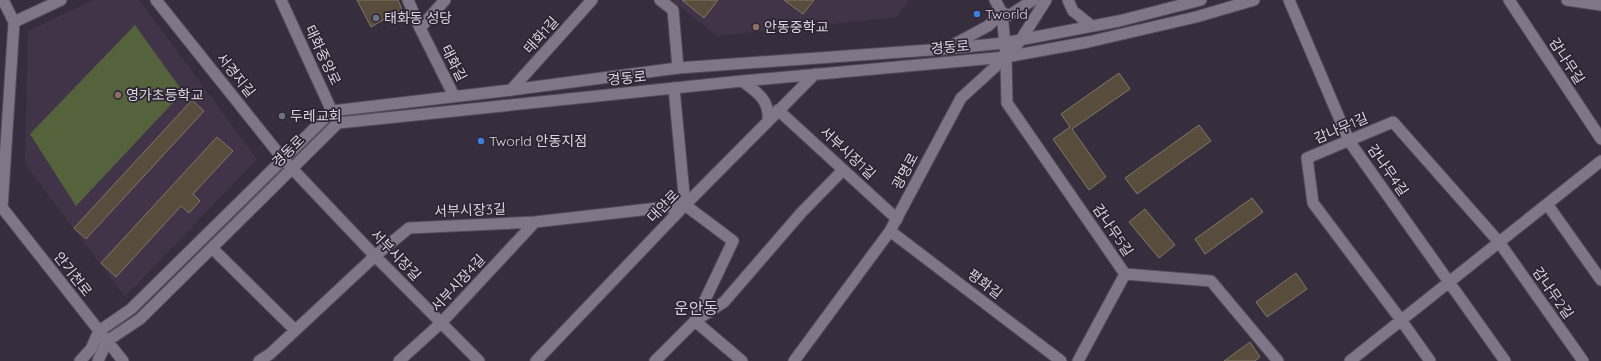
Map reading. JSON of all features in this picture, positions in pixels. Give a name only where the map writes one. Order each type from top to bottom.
[{"type":"street","points":[[1,206],[14,22],[3,0]]},
{"type":"street","points":[[14,22],[61,0]]},
{"type":"street","name":"서경지길","points":[[156,0],[283,159],[292,168]]},
{"type":"street","name":"태화중앙로","points":[[281,0],[338,123]]},
{"type":"street","name":"태화길","points":[[408,0],[420,28],[454,96]]},
{"type":"street","points":[[420,28],[445,0]]},
{"type":"street","name":"태화1길","points":[[511,90],[592,0]]},
{"type":"street","points":[[660,0],[673,10],[678,68]]},
{"type":"street","points":[[995,0],[1002,13],[1010,15],[1033,0]]},
{"type":"street","name":"광명로","points":[[794,361],[890,231],[961,98],[1006,57],[1020,41],[1046,0]]},
{"type":"street","points":[[1068,0],[1073,11],[1092,26]]},
{"type":"street","name":"경동로","points":[[107,341],[140,319],[338,123],[742,81],[1006,57],[1196,17],[1254,0]]},
{"type":"street","name":"감나무4길","points":[[1289,0],[1349,141],[1449,282]]},
{"type":"street","name":"감나무길","points":[[1509,0],[1600,136]]},
{"type":"street","points":[[1567,0],[1601,5]]},
{"type":"street","name":"경동로","points":[[99,330],[131,309],[332,111],[511,90],[678,68],[944,49],[1020,41],[1119,21],[1196,1]]},
{"type":"street","points":[[944,49],[988,26],[1002,13]]},
{"type":"street","name":"감나무5길","points":[[1002,13],[1006,57],[1007,103],[1125,274],[1211,281],[1278,361]]},
{"type":"street","name":"대안로","points":[[536,361],[685,205],[814,74]]},
{"type":"street","points":[[742,81],[763,98],[767,107],[768,121]]},
{"type":"street","points":[[674,88],[685,205],[733,241],[695,321]]},
{"type":"street","name":"서부시장1길","points":[[778,110],[897,219]]},
{"type":"street","name":"감나무1길","points":[[1401,320],[1313,203],[1307,158],[1393,122],[1499,242]]},
{"type":"street","points":[[1350,361],[1601,161]]},
{"type":"street","name":"서부시장길","points":[[292,168],[375,256],[478,361]]},
{"type":"street","points":[[655,361],[695,321],[724,302],[801,213],[843,170]]},
{"type":"street","points":[[1547,204],[1601,280]]},
{"type":"street","name":"서부시장3길","points":[[259,361],[273,357],[295,330],[375,256],[409,228],[535,222],[685,205]]},
{"type":"street","name":"안기천로","points":[[1,206],[123,361]]},
{"type":"street","name":"서부시장4길","points":[[399,361],[441,323],[535,222]]},
{"type":"street","name":"평화길","points":[[890,231],[1061,361]]},
{"type":"street","name":"감나무2길","points":[[1499,242],[1583,361]]},
{"type":"street","points":[[212,248],[295,330]]},
{"type":"street","points":[[1078,361],[1125,274]]},
{"type":"street","points":[[1449,282],[1505,361]]},
{"type":"street","points":[[1401,320],[1430,361]]},
{"type":"street","points":[[695,321],[742,361]]},
{"type":"street","points":[[80,361],[91,349],[99,330]]},
{"type":"street","points":[[98,361],[107,341]]},
{"type":"shaded area","name":"영가초등학교","points":[[94,0],[139,0],[257,159],[125,297],[25,164],[28,31]]},
{"type":"shaded area","name":"안동중학교","points":[[672,0],[909,0],[897,17],[717,36]]},
{"type":"green space","points":[[135,25],[183,92],[76,206],[30,134]]},
{"type":"building","name":"태화동 성당","points":[[357,0],[398,0],[402,9],[371,27]]},
{"type":"building","points":[[682,0],[718,0],[704,18]]},
{"type":"building","points":[[784,0],[814,0],[803,14]]},
{"type":"building","points":[[1119,73],[1130,89],[1072,129],[1106,177],[1089,190],[1053,139],[1070,127],[1061,114]]},
{"type":"building","points":[[192,100],[204,111],[86,239],[74,228]]},
{"type":"building","points":[[1199,125],[1211,141],[1137,194],[1125,178]]},
{"type":"building","points":[[217,137],[233,151],[193,194],[200,201],[189,213],[181,206],[116,277],[101,263]]},
{"type":"building","points":[[1252,198],[1263,212],[1205,254],[1195,239]]},
{"type":"building","points":[[1145,209],[1175,245],[1159,258],[1129,222]]},
{"type":"building","points":[[1296,273],[1307,289],[1267,317],[1256,302]]},
{"type":"building","points":[[1250,342],[1260,357],[1255,361],[1224,361]]},
{"type":"place","name":"Tworld","points":[[977,14]]},
{"type":"place","name":"태화동 성당","points":[[376,18]]},
{"type":"place","name":"안동중학교","points":[[756,27]]},
{"type":"place","name":"영가초등학교","points":[[118,95]]},
{"type":"place","name":"두레교회","points":[[282,116]]},
{"type":"place","name":"Tworld 안동지점","points":[[481,141]]},
{"type":"district","name":"운안동","points":[[696,308]]}]
